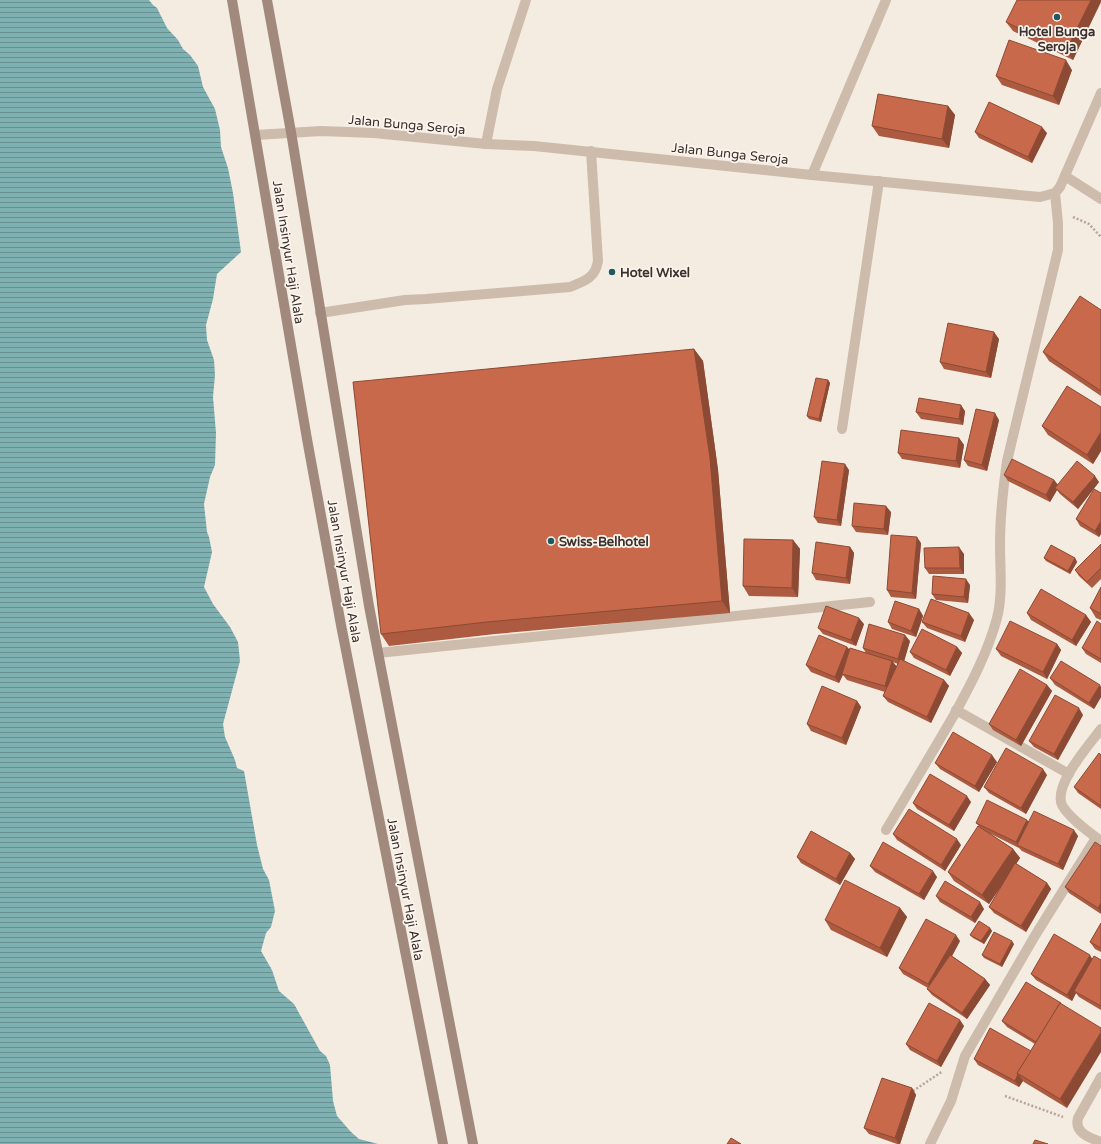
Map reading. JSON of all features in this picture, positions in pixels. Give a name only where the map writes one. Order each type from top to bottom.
[{"type":"main road","name":"Jalan Insinyur Haji Alala","points":[[232,0],[307,439],[341,625],[443,1144]]},
{"type":"main road","name":"Jalan Insinyur Haji Alala","points":[[267,0],[368,606],[473,1144]]},
{"type":"street","points":[[486,144],[498,89],[526,0]]},
{"type":"street","points":[[812,175],[886,0]]},
{"type":"street","points":[[886,830],[956,710],[989,642],[997,617],[1000,600],[1000,513],[1007,461],[1058,250],[1056,193],[1065,176],[1101,93]]},
{"type":"street","name":"Jalan Bunga Seroja","points":[[256,135],[321,131],[374,134],[486,144],[591,151],[812,175],[1040,196],[1056,193]]},
{"type":"street","points":[[320,313],[405,300],[570,287],[586,280],[595,273],[598,261],[591,151]]},
{"type":"street","points":[[1065,176],[1101,199]]},
{"type":"street","points":[[842,428],[879,181]]},
{"type":"street","points":[[378,653],[870,602]]},
{"type":"street","points":[[956,710],[1070,774]]},
{"type":"street","points":[[930,1144],[951,1101],[965,1056],[1036,934],[1099,839],[1068,813],[1062,804],[1061,795],[1074,766],[1101,729]]},
{"type":"street","points":[[1101,1077],[1076,1122],[1082,1133],[1101,1142]]},
{"type":"path","points":[[1056,209],[1089,224],[1101,237]]},
{"type":"path","points":[[913,1092],[965,1056]]},
{"type":"path","points":[[1005,1096],[1076,1122]]},
{"type":"water","points":[[0,0],[149,0],[157,8],[167,28],[198,66],[203,87],[215,109],[220,130],[221,147],[228,168],[233,193],[241,252],[217,274],[213,299],[206,325],[207,340],[214,360],[215,375],[213,397],[216,433],[215,465],[210,477],[204,504],[207,532],[212,552],[204,587],[213,604],[230,627],[238,642],[240,661],[223,724],[225,737],[237,768],[244,771],[257,845],[263,869],[269,880],[275,911],[271,927],[266,933],[261,951],[272,970],[279,991],[294,1004],[320,1051],[326,1056],[330,1065],[333,1101],[337,1116],[359,1139],[378,1144],[0,1144]]},
{"type":"building","name":"Hotel Bunga Seroja","points":[[1017,0],[1091,0],[1066,51],[1006,22]]},
{"type":"building","points":[[1009,40],[1066,60],[1053,96],[996,76]]},
{"type":"building","points":[[878,94],[948,106],[942,139],[872,126]]},
{"type":"building","points":[[989,102],[1042,127],[1028,157],[975,132]]},
{"type":"building","points":[[1080,296],[1101,310],[1101,391],[1043,352]]},
{"type":"building","points":[[948,323],[994,332],[986,372],[940,362]]},
{"type":"building","name":"Swiss-Belhotel","points":[[694,349],[710,458],[722,601],[487,622],[381,634],[353,382]]},
{"type":"building","points":[[816,378],[828,380],[819,419],[807,416]]},
{"type":"building","points":[[1067,386],[1101,407],[1101,432],[1087,455],[1042,426]]},
{"type":"building","points":[[919,398],[961,405],[959,419],[916,412]]},
{"type":"building","points":[[976,409],[995,413],[982,465],[964,460]]},
{"type":"building","points":[[901,430],[959,438],[956,461],[898,453]]},
{"type":"building","points":[[1012,459],[1054,480],[1046,495],[1004,475]]},
{"type":"building","points":[[822,461],[845,464],[837,520],[814,517]]},
{"type":"building","points":[[1077,461],[1095,476],[1073,502],[1055,488]]},
{"type":"building","points":[[1094,489],[1101,493],[1101,521],[1095,531],[1076,519]]},
{"type":"building","points":[[854,503],[886,506],[884,529],[852,526]]},
{"type":"building","points":[[891,535],[917,537],[912,593],[887,590]]},
{"type":"building","points":[[744,539],[793,540],[792,588],[743,586]]},
{"type":"building","points":[[816,542],[850,547],[846,578],[812,573]]},
{"type":"building","points":[[1101,544],[1101,568],[1087,582],[1075,570]]},
{"type":"building","points":[[1051,545],[1075,558],[1068,571],[1044,558]]},
{"type":"building","points":[[959,547],[960,568],[925,568],[924,548]]},
{"type":"building","points":[[933,576],[966,579],[964,597],[932,594]]},
{"type":"building","points":[[1101,587],[1101,614],[1090,608]]},
{"type":"building","points":[[1041,589],[1086,615],[1072,640],[1027,613]]},
{"type":"building","points":[[931,599],[969,613],[961,636],[922,622]]},
{"type":"building","points":[[895,601],[919,609],[911,631],[888,622]]},
{"type":"building","points":[[826,606],[859,618],[851,640],[818,628]]},
{"type":"building","points":[[1010,621],[1057,644],[1043,672],[996,649]]},
{"type":"building","points":[[1097,621],[1101,624],[1101,659],[1082,648]]},
{"type":"building","points":[[869,624],[905,635],[898,659],[863,648]]},
{"type":"building","points":[[922,629],[957,647],[946,670],[910,652]]},
{"type":"building","points":[[819,635],[847,647],[835,677],[806,665]]},
{"type":"building","points":[[850,648],[892,661],[885,686],[842,674]]},
{"type":"building","points":[[900,659],[944,680],[927,717],[883,696]]},
{"type":"building","points":[[1061,661],[1100,685],[1089,703],[1050,678]]},
{"type":"building","points":[[1020,669],[1047,685],[1016,740],[989,724]]},
{"type":"building","points":[[822,686],[857,701],[842,738],[807,724]]},
{"type":"building","points":[[1055,695],[1079,708],[1054,754],[1029,741]]},
{"type":"building","points":[[953,732],[992,755],[975,786],[935,763]]},
{"type":"building","points":[[1006,748],[1043,769],[1021,808],[984,787]]},
{"type":"building","points":[[1099,753],[1101,755],[1101,806],[1074,787]]},
{"type":"building","points":[[930,774],[967,796],[949,825],[913,803]]},
{"type":"building","points":[[987,800],[1027,820],[1016,842],[976,823]]},
{"type":"building","points":[[909,809],[957,839],[941,865],[893,834]]},
{"type":"building","points":[[1034,811],[1074,830],[1058,864],[1017,845]]},
{"type":"building","points":[[978,826],[1013,849],[982,895],[948,872]]},
{"type":"building","points":[[811,831],[850,853],[836,879],[797,857]]},
{"type":"building","points":[[883,842],[933,871],[919,894],[870,866]]},
{"type":"building","points":[[1095,842],[1101,846],[1101,903],[1098,908],[1065,887]]},
{"type":"building","points":[[1015,863],[1047,883],[1021,926],[989,907]]},
{"type":"building","points":[[845,880],[900,908],[880,948],[825,920]]},
{"type":"building","points":[[945,881],[980,902],[971,917],[936,896]]},
{"type":"building","points":[[926,919],[956,935],[928,984],[899,968]]},
{"type":"building","points":[[979,921],[990,928],[981,941],[970,935]]},
{"type":"building","points":[[1101,923],[1101,948],[1090,942]]},
{"type":"building","points":[[994,932],[1012,941],[1000,964],[982,955]]},
{"type":"building","points":[[1054,934],[1090,955],[1067,995],[1031,974]]},
{"type":"building","points":[[950,955],[985,979],[962,1013],[927,989]]},
{"type":"building","points":[[1094,956],[1101,960],[1101,1006],[1074,991]]},
{"type":"building","points":[[1026,982],[1061,1003],[1036,1042],[1002,1021]]},
{"type":"building","points":[[929,1003],[960,1020],[937,1061],[906,1044]]},
{"type":"building","points":[[1060,1003],[1101,1028],[1101,1032],[1060,1099],[1017,1073]]},
{"type":"building","points":[[990,1028],[1031,1051],[1017,1073],[1018,1074],[1015,1081],[974,1059]]},
{"type":"building","points":[[882,1078],[912,1088],[895,1138],[864,1128]]},
{"type":"building","points":[[731,1138],[741,1144],[727,1144]]},
{"type":"building","points":[[1035,1140],[1048,1144],[1033,1144]]},
{"type":"place","name":"Hotel Bunga Seroja","points":[[1057,17]]},
{"type":"place","name":"Hotel Wixel","points":[[612,272]]},
{"type":"place","name":"Swiss-Belhotel","points":[[551,541]]}]
